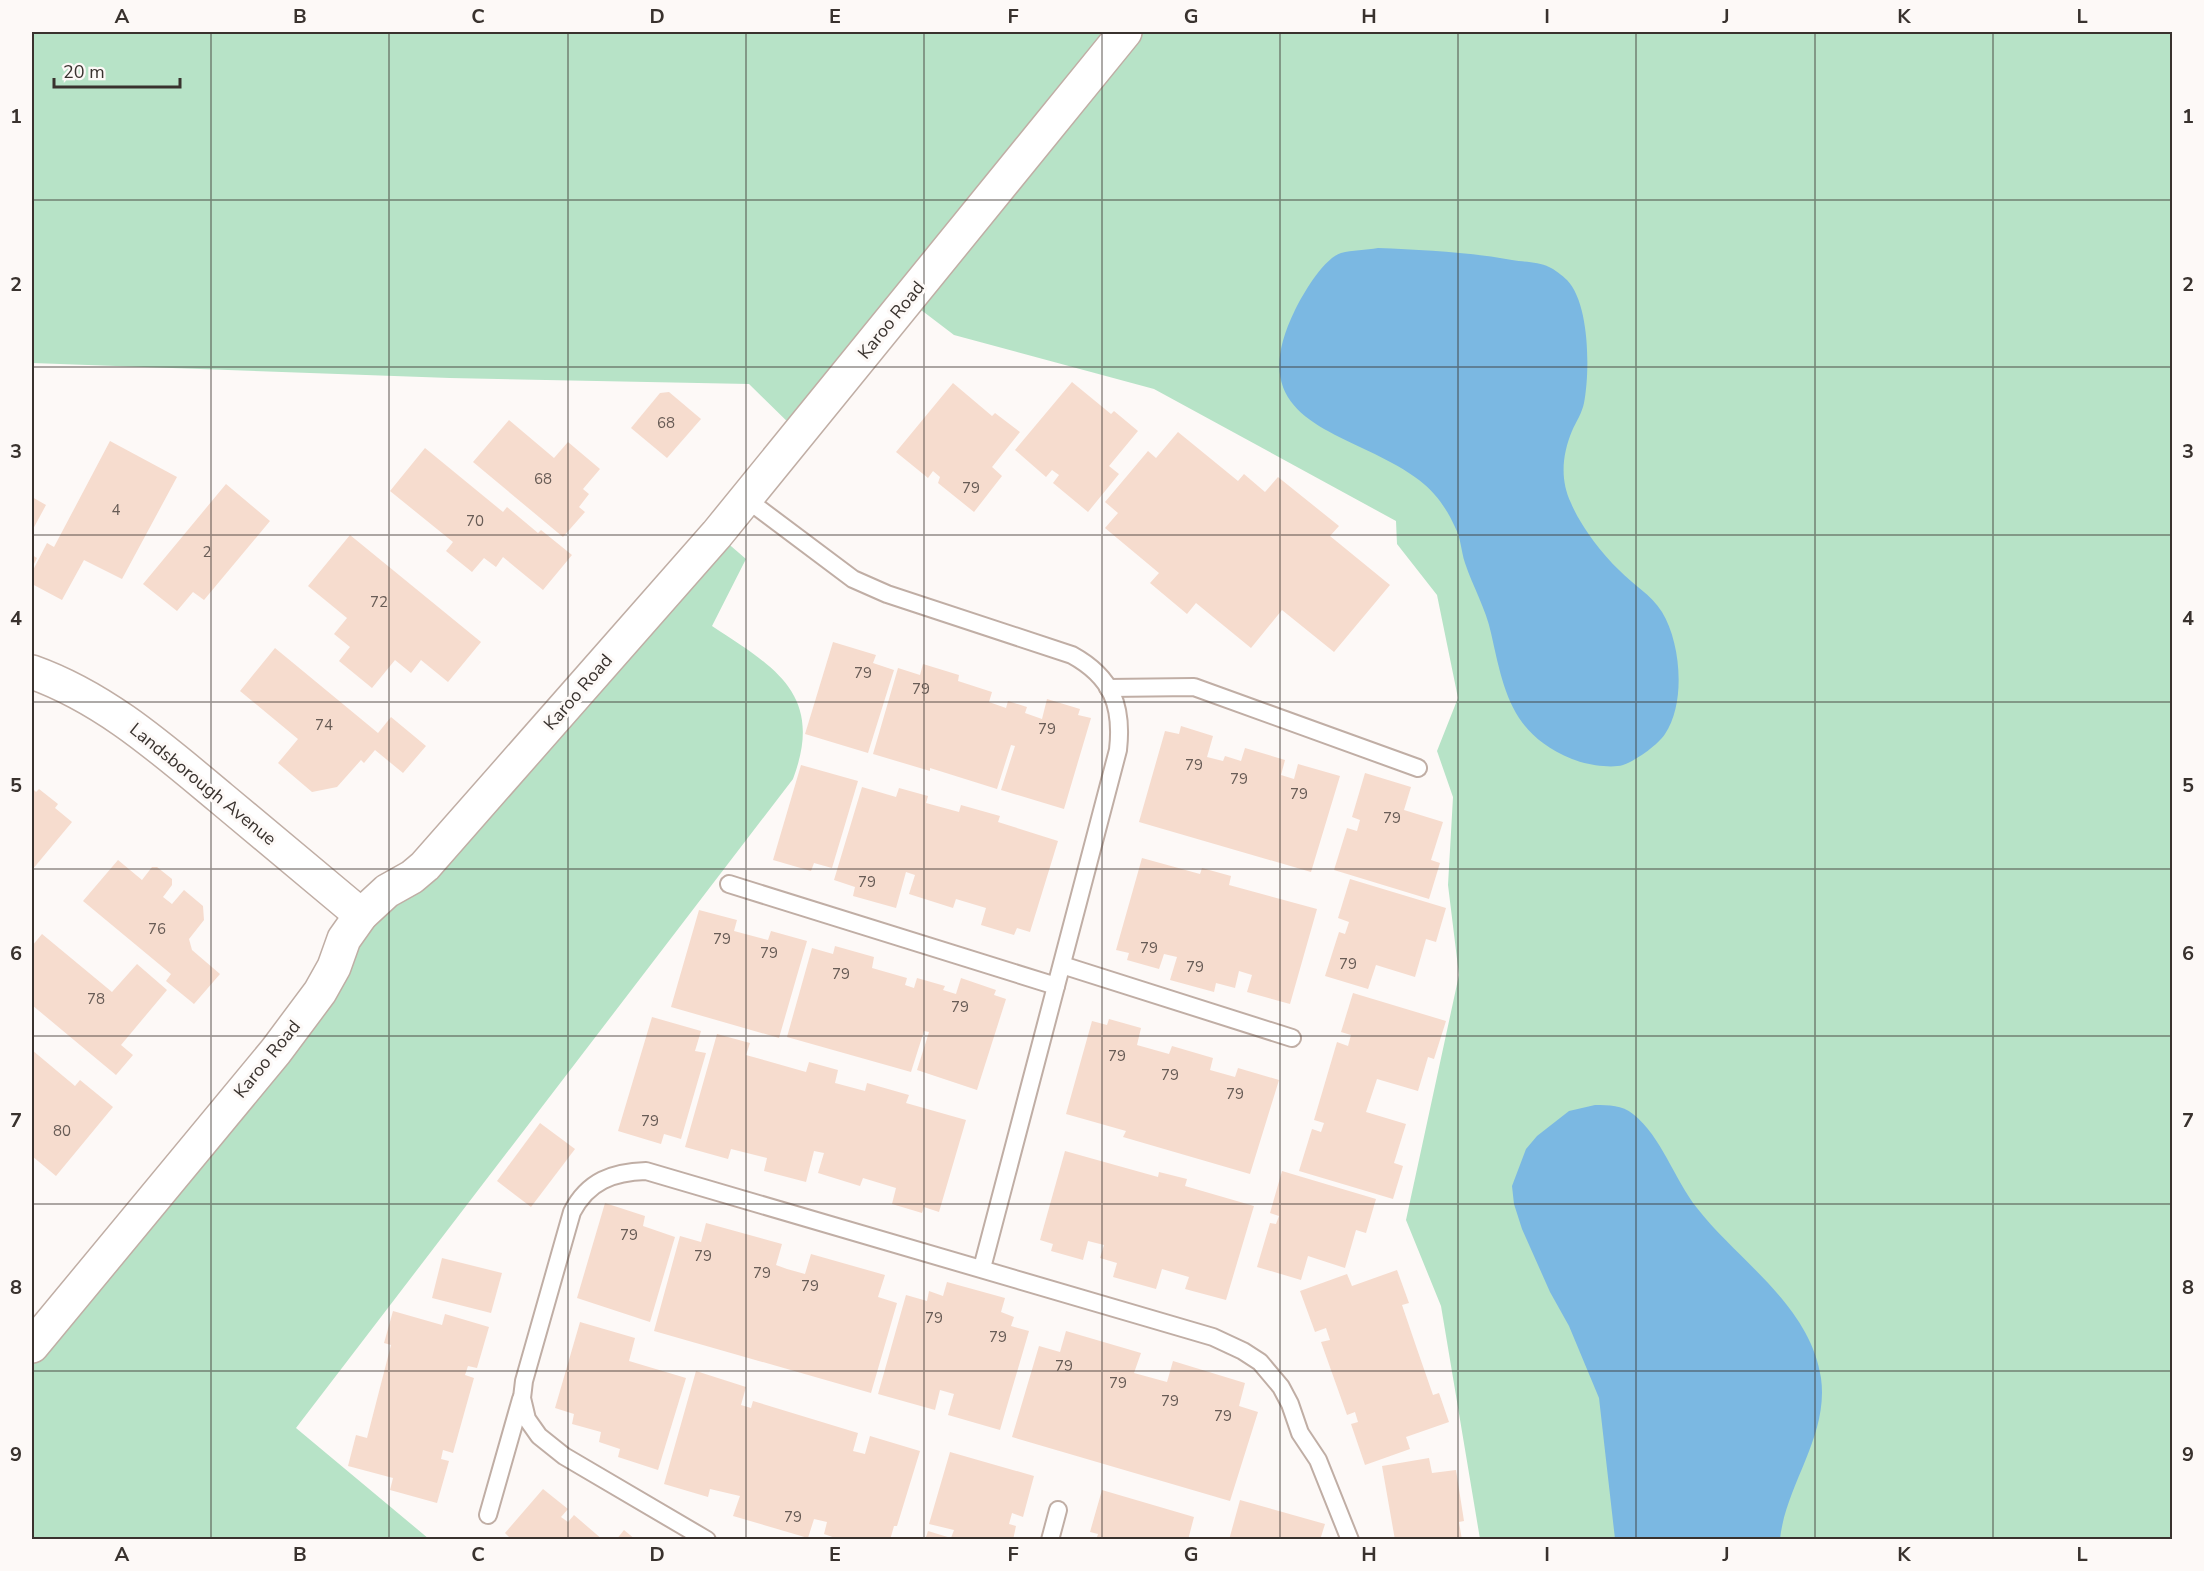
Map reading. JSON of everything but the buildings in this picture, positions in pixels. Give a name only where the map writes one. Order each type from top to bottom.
[{"type":"street","name":"Karoo Road","points":[[32,1346],[276,1051],[320,992],[334,967],[344,939],[361,915],[387,891],[412,877],[424,866],[717,534],[1125,32]]},
{"type":"street","name":"Landsborough Avenue","points":[[32,672],[94,700],[136,729],[361,915]]},
{"type":"lane","points":[[745,498],[853,579],[887,594],[1072,655],[1091,666],[1108,688],[1118,709],[1120,730],[1118,750],[982,1268]]},
{"type":"lane","points":[[1108,688],[1194,687],[1418,768]]},
{"type":"lane","points":[[729,884],[1056,986]]},
{"type":"lane","points":[[1062,965],[1292,1038]]},
{"type":"lane","points":[[488,1515],[572,1212],[584,1193],[603,1180],[617,1174],[646,1171],[1213,1337],[1243,1351],[1260,1362],[1271,1374],[1290,1404],[1300,1433],[1322,1468],[1350,1539]]},
{"type":"lane","points":[[522,1398],[527,1419],[533,1428],[539,1436],[564,1456],[707,1539]]},
{"type":"lane","points":[[1050,1539],[1058,1510]]},
{"type":"green space","points":[[32,32],[2172,32],[2172,1539],[1480,1539],[1441,1306],[1406,1220],[1459,975],[1448,885],[1453,797],[1437,751],[1458,698],[1437,595],[1397,544],[1396,521],[1154,389],[954,335],[908,300],[799,433],[749,384],[450,378],[32,363]]},
{"type":"green space","points":[[717,534],[746,559],[712,626],[773,670],[788,686],[798,704],[803,725],[801,750],[793,779],[296,1428],[429,1539],[32,1540],[32,1346],[334,967]]},
{"type":"water","points":[[1378,248],[1462,253],[1541,264],[1561,275],[1575,291],[1584,321],[1587,374],[1583,407],[1572,431],[1564,458],[1567,494],[1575,512],[1599,548],[1624,575],[1653,600],[1662,612],[1677,656],[1678,690],[1672,721],[1657,743],[1628,763],[1611,766],[1583,763],[1552,749],[1535,737],[1523,723],[1506,692],[1489,624],[1465,563],[1459,536],[1440,501],[1419,480],[1393,463],[1311,420],[1292,402],[1281,379],[1281,349],[1295,310],[1314,278],[1327,262],[1341,253]]},
{"type":"water","points":[[1595,1105],[1620,1107],[1643,1123],[1660,1146],[1697,1208],[1788,1306],[1803,1328],[1814,1352],[1821,1378],[1822,1399],[1819,1420],[1790,1499],[1780,1539],[1615,1539],[1599,1398],[1569,1326],[1550,1292],[1522,1229],[1514,1204],[1512,1186],[1526,1149],[1537,1136],[1569,1111]]}]
